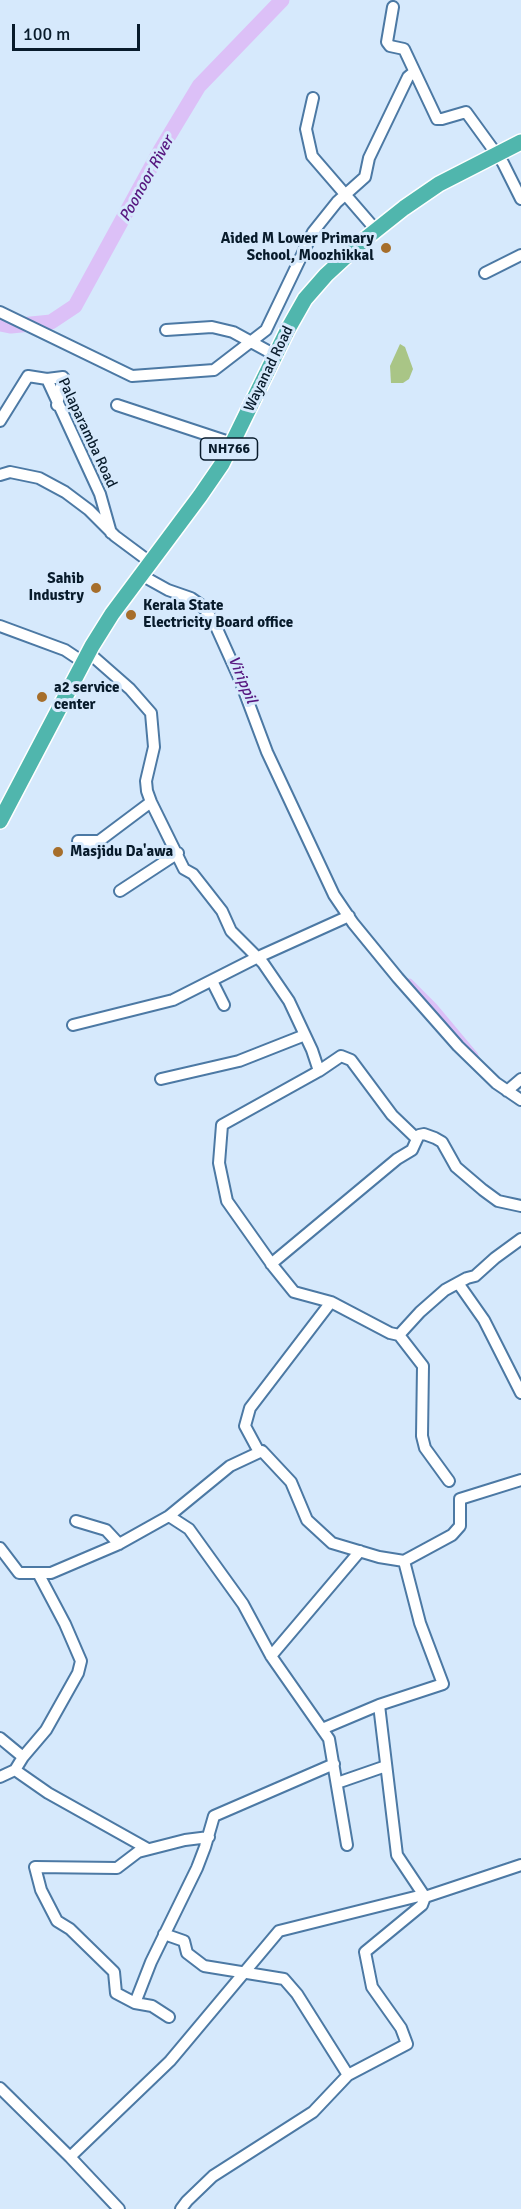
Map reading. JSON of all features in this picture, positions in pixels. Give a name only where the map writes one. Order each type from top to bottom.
[{"type":"highway","name":"Wayanad Road","points":[[2,812],[86,657],[112,614],[222,464],[275,355],[306,299],[326,274],[376,230],[439,184],[521,142]]},
{"type":"street","points":[[393,7],[387,42],[390,46],[404,49],[437,119],[466,112],[503,163],[521,199]]},
{"type":"street","points":[[1,313],[132,376],[214,370],[266,330],[313,232],[346,194],[365,177],[369,158],[408,77],[414,72]]},
{"type":"street","points":[[313,98],[306,129],[312,156],[376,230]]},
{"type":"street","points":[[485,273],[521,255]]},
{"type":"street","points":[[166,330],[212,327],[233,332],[275,355]]},
{"type":"street","name":"Palaparamba Road","points":[[0,421],[28,376],[46,379],[100,494],[111,533]]},
{"type":"street","points":[[46,379],[63,377],[57,405]]},
{"type":"street","points":[[117,405],[232,443]]},
{"type":"street","points":[[0,475],[10,472],[39,478],[77,500],[111,533],[150,562]]},
{"type":"street","points":[[141,575],[168,590],[191,598],[201,605],[213,620],[240,680],[280,781],[334,895],[398,978],[458,1046],[481,1070],[521,1100]]},
{"type":"street","points":[[0,626],[86,657],[130,689],[151,713],[154,747],[146,781],[151,802],[184,869],[193,874],[222,911],[231,931],[270,974],[289,1001],[319,1071]]},
{"type":"street","points":[[78,841],[99,841],[151,802]]},
{"type":"street","points":[[120,891],[178,853]]},
{"type":"street","points":[[73,1025],[173,1000],[212,981],[232,976],[256,958],[349,916]]},
{"type":"street","points":[[212,981],[224,1005]]},
{"type":"street","points":[[161,1079],[238,1061],[305,1035]]},
{"type":"street","points":[[417,1139],[375,1095],[351,1060],[341,1056],[319,1071],[222,1125],[219,1163],[227,1200],[271,1264],[294,1292],[331,1302],[390,1333],[399,1335],[423,1366],[422,1436],[425,1448],[449,1481]]},
{"type":"street","points":[[507,1091],[521,1079]]},
{"type":"street","points":[[271,1264],[397,1159],[412,1150],[419,1135],[424,1134],[442,1142],[456,1167],[498,1201],[521,1205]]},
{"type":"street","points":[[399,1335],[445,1290],[475,1276],[521,1239]]},
{"type":"street","points":[[458,1283],[484,1320],[521,1393]]},
{"type":"street","points":[[259,1452],[245,1426],[250,1408],[331,1302]]},
{"type":"street","points":[[0,1548],[19,1573],[51,1573],[119,1544],[169,1516],[230,1466],[262,1451],[291,1482],[308,1520],[332,1543],[404,1561],[452,1535],[460,1526],[460,1500],[521,1480]]},
{"type":"street","points":[[169,1516],[189,1529],[243,1605],[271,1656],[329,1739],[347,1845]]},
{"type":"street","points":[[76,1521],[106,1530],[119,1544]]},
{"type":"street","points":[[271,1656],[360,1551]]},
{"type":"street","points":[[322,1729],[379,1705],[443,1684],[420,1623],[404,1561]]},
{"type":"street","points":[[0,1777],[15,1770],[46,1730],[78,1673],[81,1661],[65,1624],[38,1573]]},
{"type":"street","points":[[181,2209],[213,2176],[314,2112],[348,2075],[407,2044],[401,2028],[372,1987],[365,1952],[422,1905],[424,1896],[397,1855],[379,1705]]},
{"type":"street","points":[[0,1738],[23,1757]]},
{"type":"street","points":[[135,2003],[164,1934],[197,1868],[214,1816],[334,1764]]},
{"type":"street","points":[[337,1783],[386,1766]]},
{"type":"street","points":[[15,1770],[48,1793],[147,1850]]},
{"type":"street","points":[[169,2017],[152,2006],[135,2003],[116,1993],[114,1972],[70,1929],[57,1921],[41,1890],[35,1867],[117,1868],[138,1852],[208,1837]]},
{"type":"street","points":[[70,2157],[170,2061],[279,1931],[424,1896],[521,1865]]},
{"type":"street","points":[[164,1934],[184,1941],[187,1953],[204,1966],[284,1979],[297,1994],[348,2075]]},
{"type":"street","points":[[0,2088],[119,2209]]},
{"type":"green space","points":[[400,344],[405,347],[413,369],[409,379],[403,383],[391,383],[390,366]]},
{"type":"waterway","name":"Poonoor River","points":[[0,324],[11,326],[51,322],[75,306],[161,149],[199,86],[282,0]]},
{"type":"waterway","points":[[409,983],[433,1007],[474,1056]]},
{"type":"place","name":"Aided M Lower Primary School, Moozhikkal","points":[[386,248]]},
{"type":"place","name":"Sahib Industry","points":[[96,588]]},
{"type":"place","name":"Kerala State Electricity Board office","points":[[131,615]]},
{"type":"place","name":"a2 service center","points":[[42,697]]},
{"type":"place","name":"Masjidu Da'awa","points":[[58,852]]},
{"type":"water label","name":"Virippil","points":[[242,680]]}]
